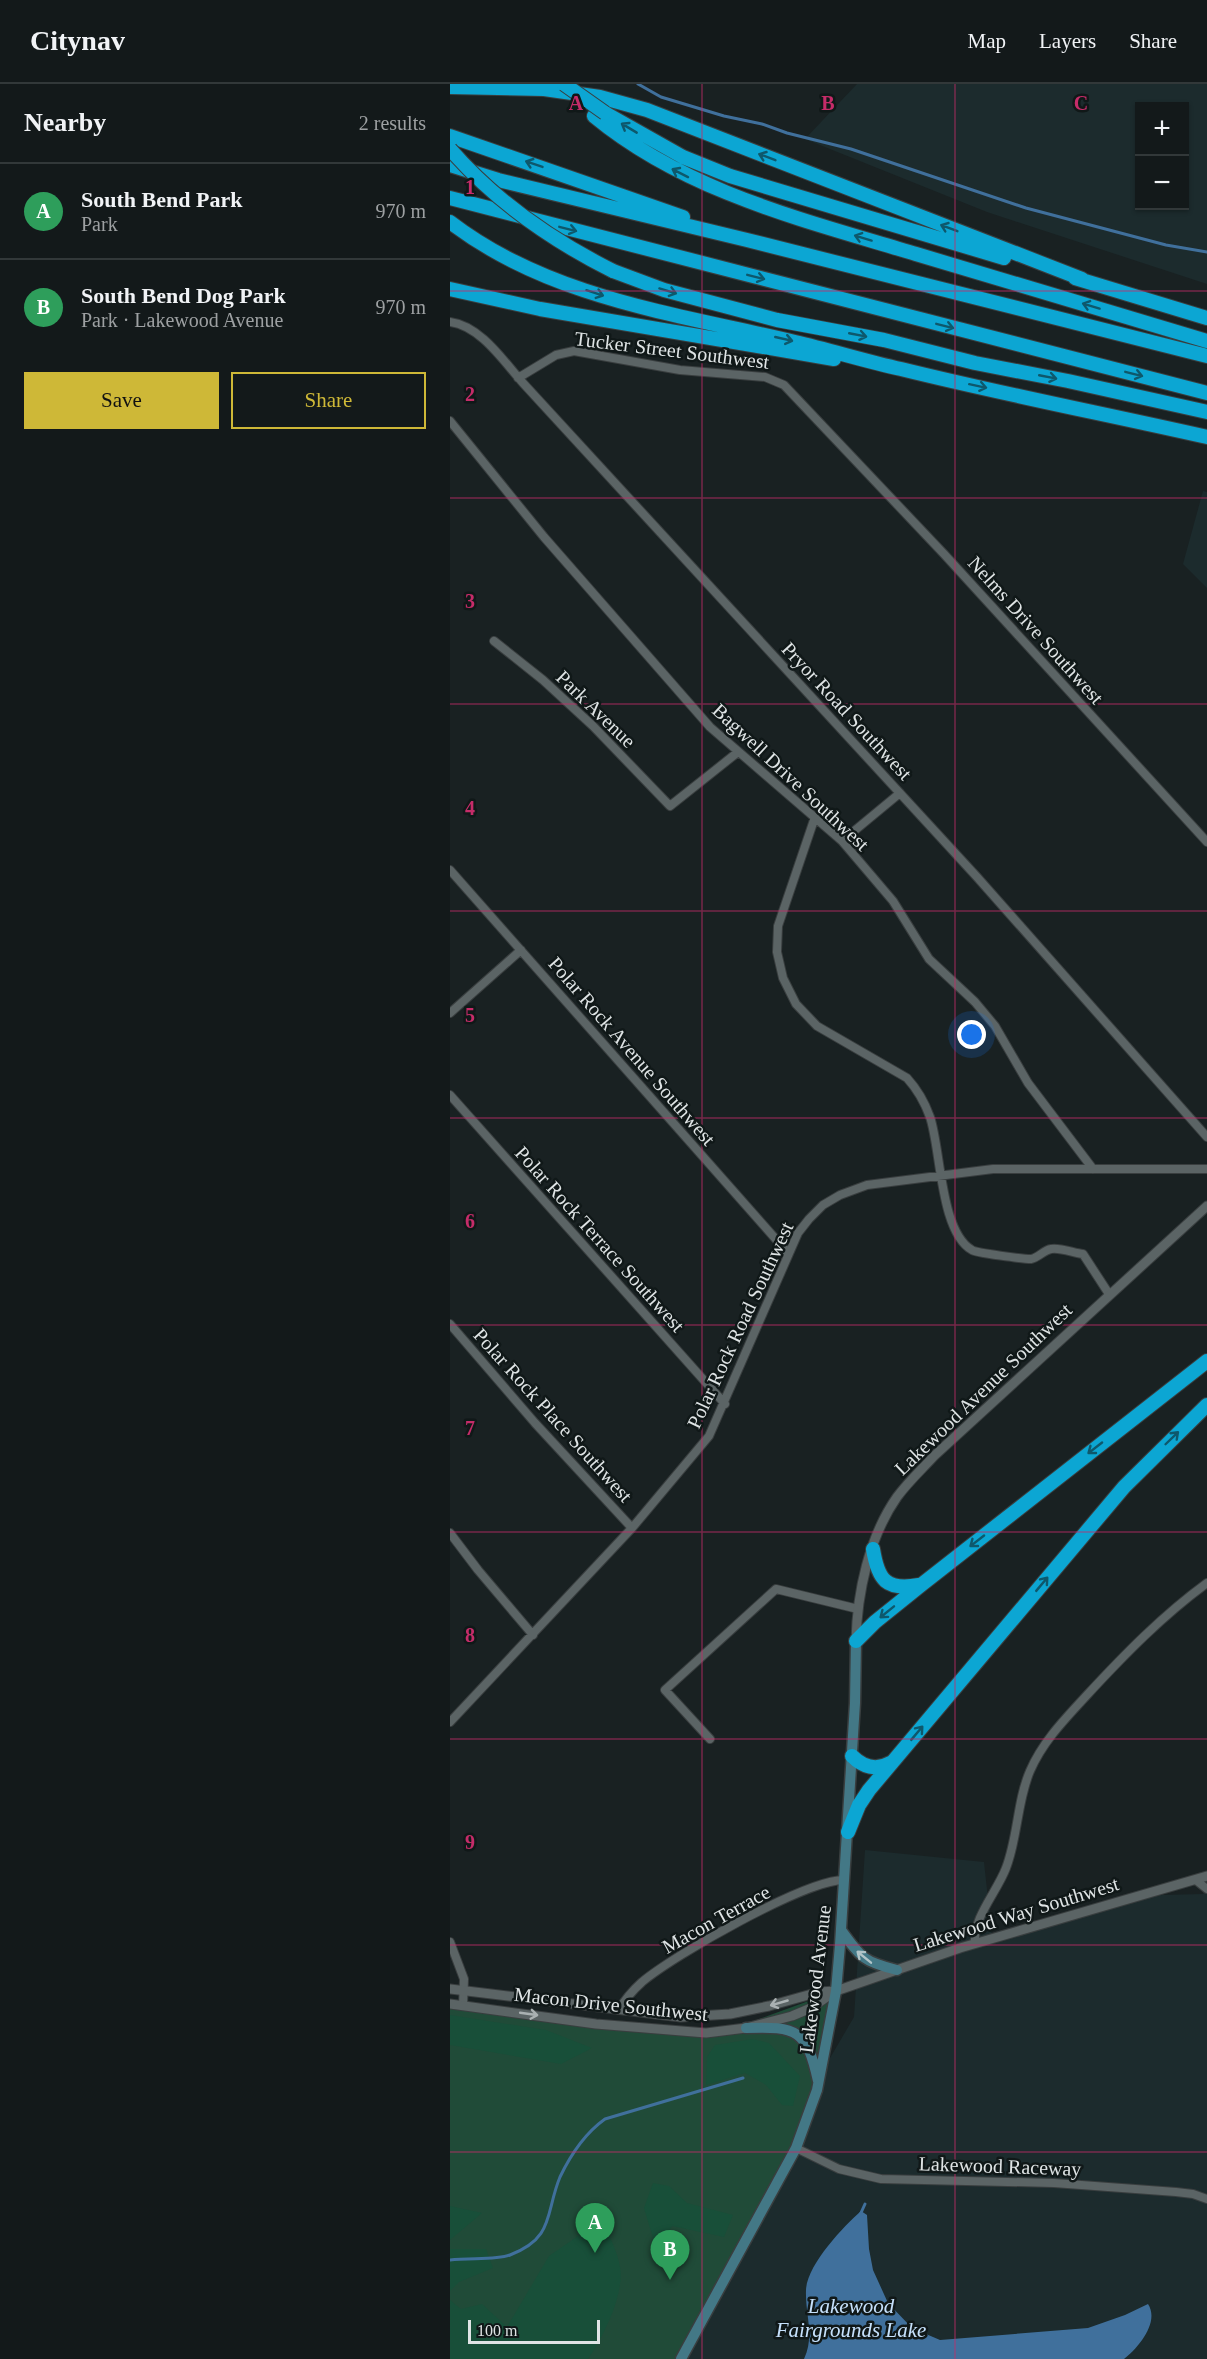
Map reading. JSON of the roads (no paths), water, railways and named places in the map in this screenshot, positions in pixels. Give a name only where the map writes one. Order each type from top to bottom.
[{"type":"highway","points":[[564,84],[648,155],[675,171],[724,193],[856,236],[1207,340]]},
{"type":"highway","points":[[450,87],[543,89],[600,97],[646,110],[1082,279]]},
{"type":"highway","points":[[599,115],[683,157],[730,177],[1082,279],[1207,318]]},
{"type":"highway","points":[[450,136],[747,240]]},
{"type":"highway","points":[[450,149],[480,181],[531,224],[579,254],[614,271],[664,290],[777,320],[884,340],[975,363],[1207,412]]},
{"type":"highway","points":[[450,165],[498,180],[1207,356]]},
{"type":"highway","points":[[450,198],[1207,393]]},
{"type":"highway","points":[[450,222],[466,235],[522,267],[613,299],[834,351],[900,369],[1207,438]]},
{"type":"highway","points":[[450,288],[498,301],[758,347],[900,369]]},
{"type":"highway","points":[[856,1641],[875,1622],[921,1585],[1207,1361]]},
{"type":"highway","points":[[848,1832],[869,1790],[892,1762],[1124,1487],[1207,1405]]},
{"type":"highway","points":[[873,1549],[879,1572],[889,1584],[904,1588],[921,1585]]},
{"type":"highway","points":[[852,1756],[856,1761],[870,1767],[881,1767],[892,1762]]},
{"type":"main road","name":"Lakewood Avenue","points":[[681,2359],[796,2148],[807,2123],[818,2084],[836,1991],[848,1832],[856,1641]]},
{"type":"main road","points":[[841,1930],[855,1950],[871,1963],[897,1970]]},
{"type":"main road","points":[[746,2028],[779,2028],[798,2035],[810,2050],[818,2084]]},
{"type":"street","name":"Pryor Road Southwest","points":[[450,322],[478,334],[985,885],[1207,1137]]},
{"type":"street","name":"Tucker Street Southwest","points":[[518,378],[556,355],[574,351],[680,370],[765,377],[784,385],[838,442]]},
{"type":"street","name":"Bagwell Drive Southwest","points":[[450,421],[544,537],[710,727],[842,841],[893,901],[929,958],[975,1002],[995,1026],[1028,1083],[1093,1169]]},
{"type":"street","name":"Nelms Drive Southwest","points":[[838,442],[1207,842]]},
{"type":"street","name":"Park Avenue","points":[[494,641],[543,680],[592,726],[670,806],[738,752]]},
{"type":"street","points":[[842,841],[900,793]]},
{"type":"street","points":[[814,817],[778,926],[777,952],[783,978],[796,1004],[817,1026],[912,1083],[931,1119],[940,1176],[953,1223],[960,1239],[973,1251],[1032,1259],[1051,1248],[1083,1254],[1109,1294]]},
{"type":"street","name":"Polar Rock Avenue Southwest","points":[[450,870],[788,1253]]},
{"type":"street","points":[[450,1013],[521,950]]},
{"type":"street","name":"Polar Rock Terrace Southwest","points":[[450,1095],[725,1404]]},
{"type":"street","name":"Polar Rock Road Southwest","points":[[450,1722],[632,1528],[709,1436],[725,1404],[788,1253],[798,1233],[823,1205],[840,1195],[867,1185],[993,1169],[1207,1169]]},
{"type":"street","name":"Lakewood Avenue Southwest","points":[[856,1641],[858,1609],[873,1549],[890,1509],[912,1479],[1109,1294],[1207,1206]]},
{"type":"street","name":"Polar Rock Place Southwest","points":[[450,1324],[535,1423],[632,1528]]},
{"type":"street","points":[[450,1533],[477,1570],[533,1635]]},
{"type":"street","points":[[975,1943],[977,1926],[1008,1860],[1015,1839],[1028,1774],[1038,1752],[1053,1731],[1117,1662],[1207,1583]]},
{"type":"street","points":[[710,1739],[665,1690],[776,1588],[858,1609]]},
{"type":"street","name":"Lakewood Way Southwest","points":[[836,1991],[975,1943],[1123,1899],[1197,1881],[1207,1876]]},
{"type":"street","name":"Macon Terrace","points":[[619,2010],[626,1997],[643,1981],[701,1942],[800,1892],[844,1880]]},
{"type":"street","points":[[1197,1881],[1207,1889]]},
{"type":"street","points":[[450,1942],[461,1968],[463,2006]]},
{"type":"street","name":"Macon Drive Southwest","points":[[450,1989],[681,2017],[730,2014],[819,1992],[836,1991]]},
{"type":"street","name":"Macon Drive Southwest","points":[[450,2004],[680,2033],[724,2032],[792,2016],[811,2008],[836,1991]]},
{"type":"street","name":"Lakewood Raceway","points":[[796,2148],[839,2169],[881,2179],[1054,2183],[1176,2192],[1207,2199]]},
{"type":"water","name":"Lakewood Fairgrounds Lake","points":[[861,2211],[867,2215],[873,2270],[888,2303],[912,2328],[940,2340],[1088,2328],[1148,2304],[1151,2319],[1146,2334],[1124,2359],[804,2359],[809,2342],[806,2290],[812,2269],[827,2247]]},
{"type":"waterway","points":[[638,84],[661,97],[851,149],[1026,208],[1166,245],[1207,252]]},
{"type":"waterway","points":[[450,2260],[504,2257],[535,2241],[546,2223],[555,2190],[569,2160],[584,2138],[605,2119],[743,2078]]},
{"type":"waterway","points":[[860,2215],[865,2204]]},
{"type":"place","name":"South Bend Park","points":[[595,2253]]},
{"type":"place","name":"South Bend Dog Park","points":[[670,2280]]}]
